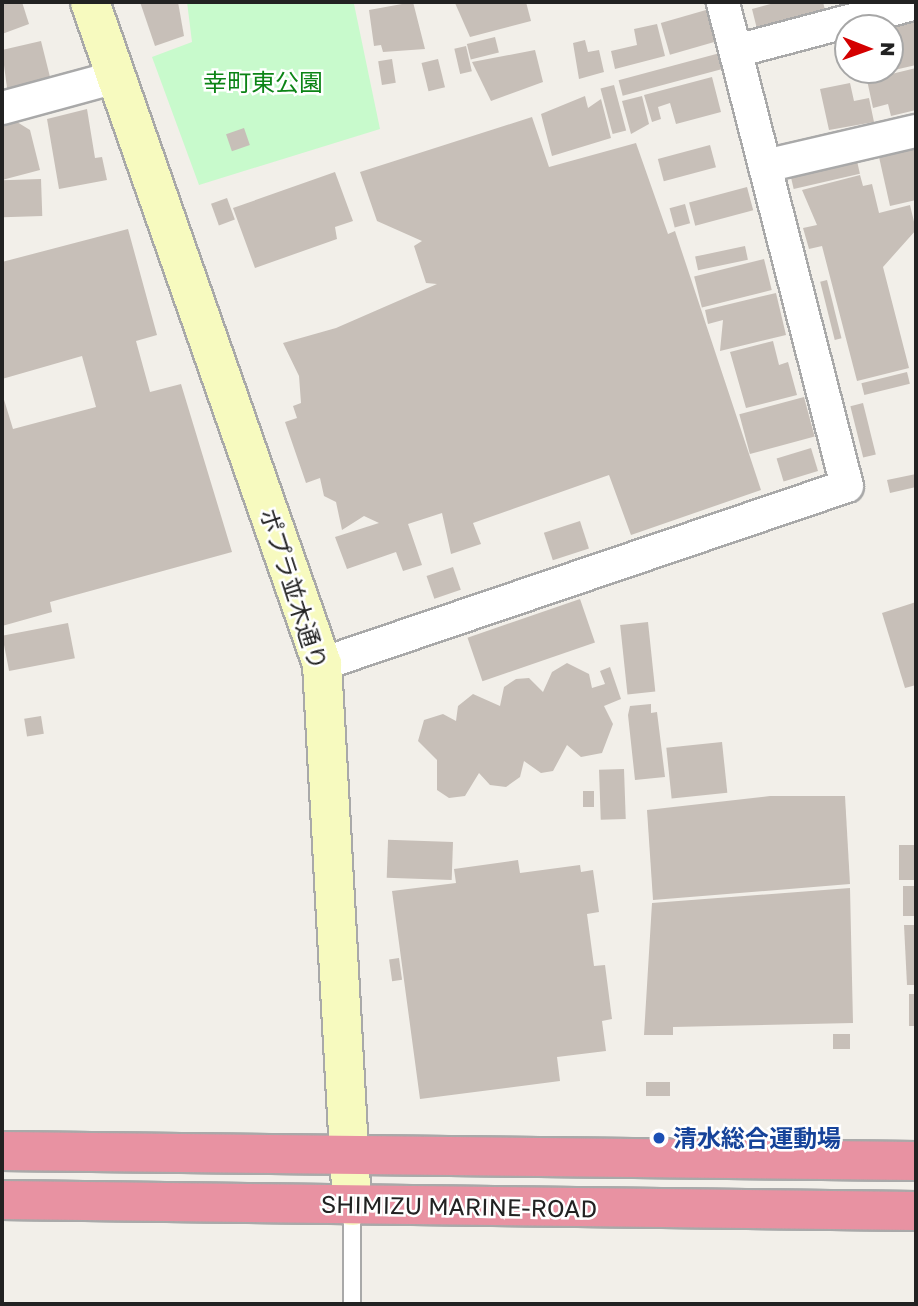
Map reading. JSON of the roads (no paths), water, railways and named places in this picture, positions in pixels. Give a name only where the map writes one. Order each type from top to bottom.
[{"type":"highway","name":"SHIMIZU MARINE-ROAD","points":[[2,1150],[916,1161]]},
{"type":"highway","name":"SHIMIZU MARINE-ROAD","points":[[2,1199],[352,1206],[916,1211]]},
{"type":"street","name":"ポプラ並木通り","points":[[90,2],[322,664],[353,1155],[352,1206]]},
{"type":"street","points":[[322,664],[847,486],[723,2]]},
{"type":"street","points":[[736,51],[916,3]]},
{"type":"street","points":[[2,108],[116,78]]},
{"type":"street","points":[[765,166],[916,131]]},
{"type":"lane","points":[[352,1206],[352,1304]]},
{"type":"place","name":"清水総合運動場","points":[[659,1138]]},
{"type":"park label","name":"幸町東公園","points":[[263,82]]}]
